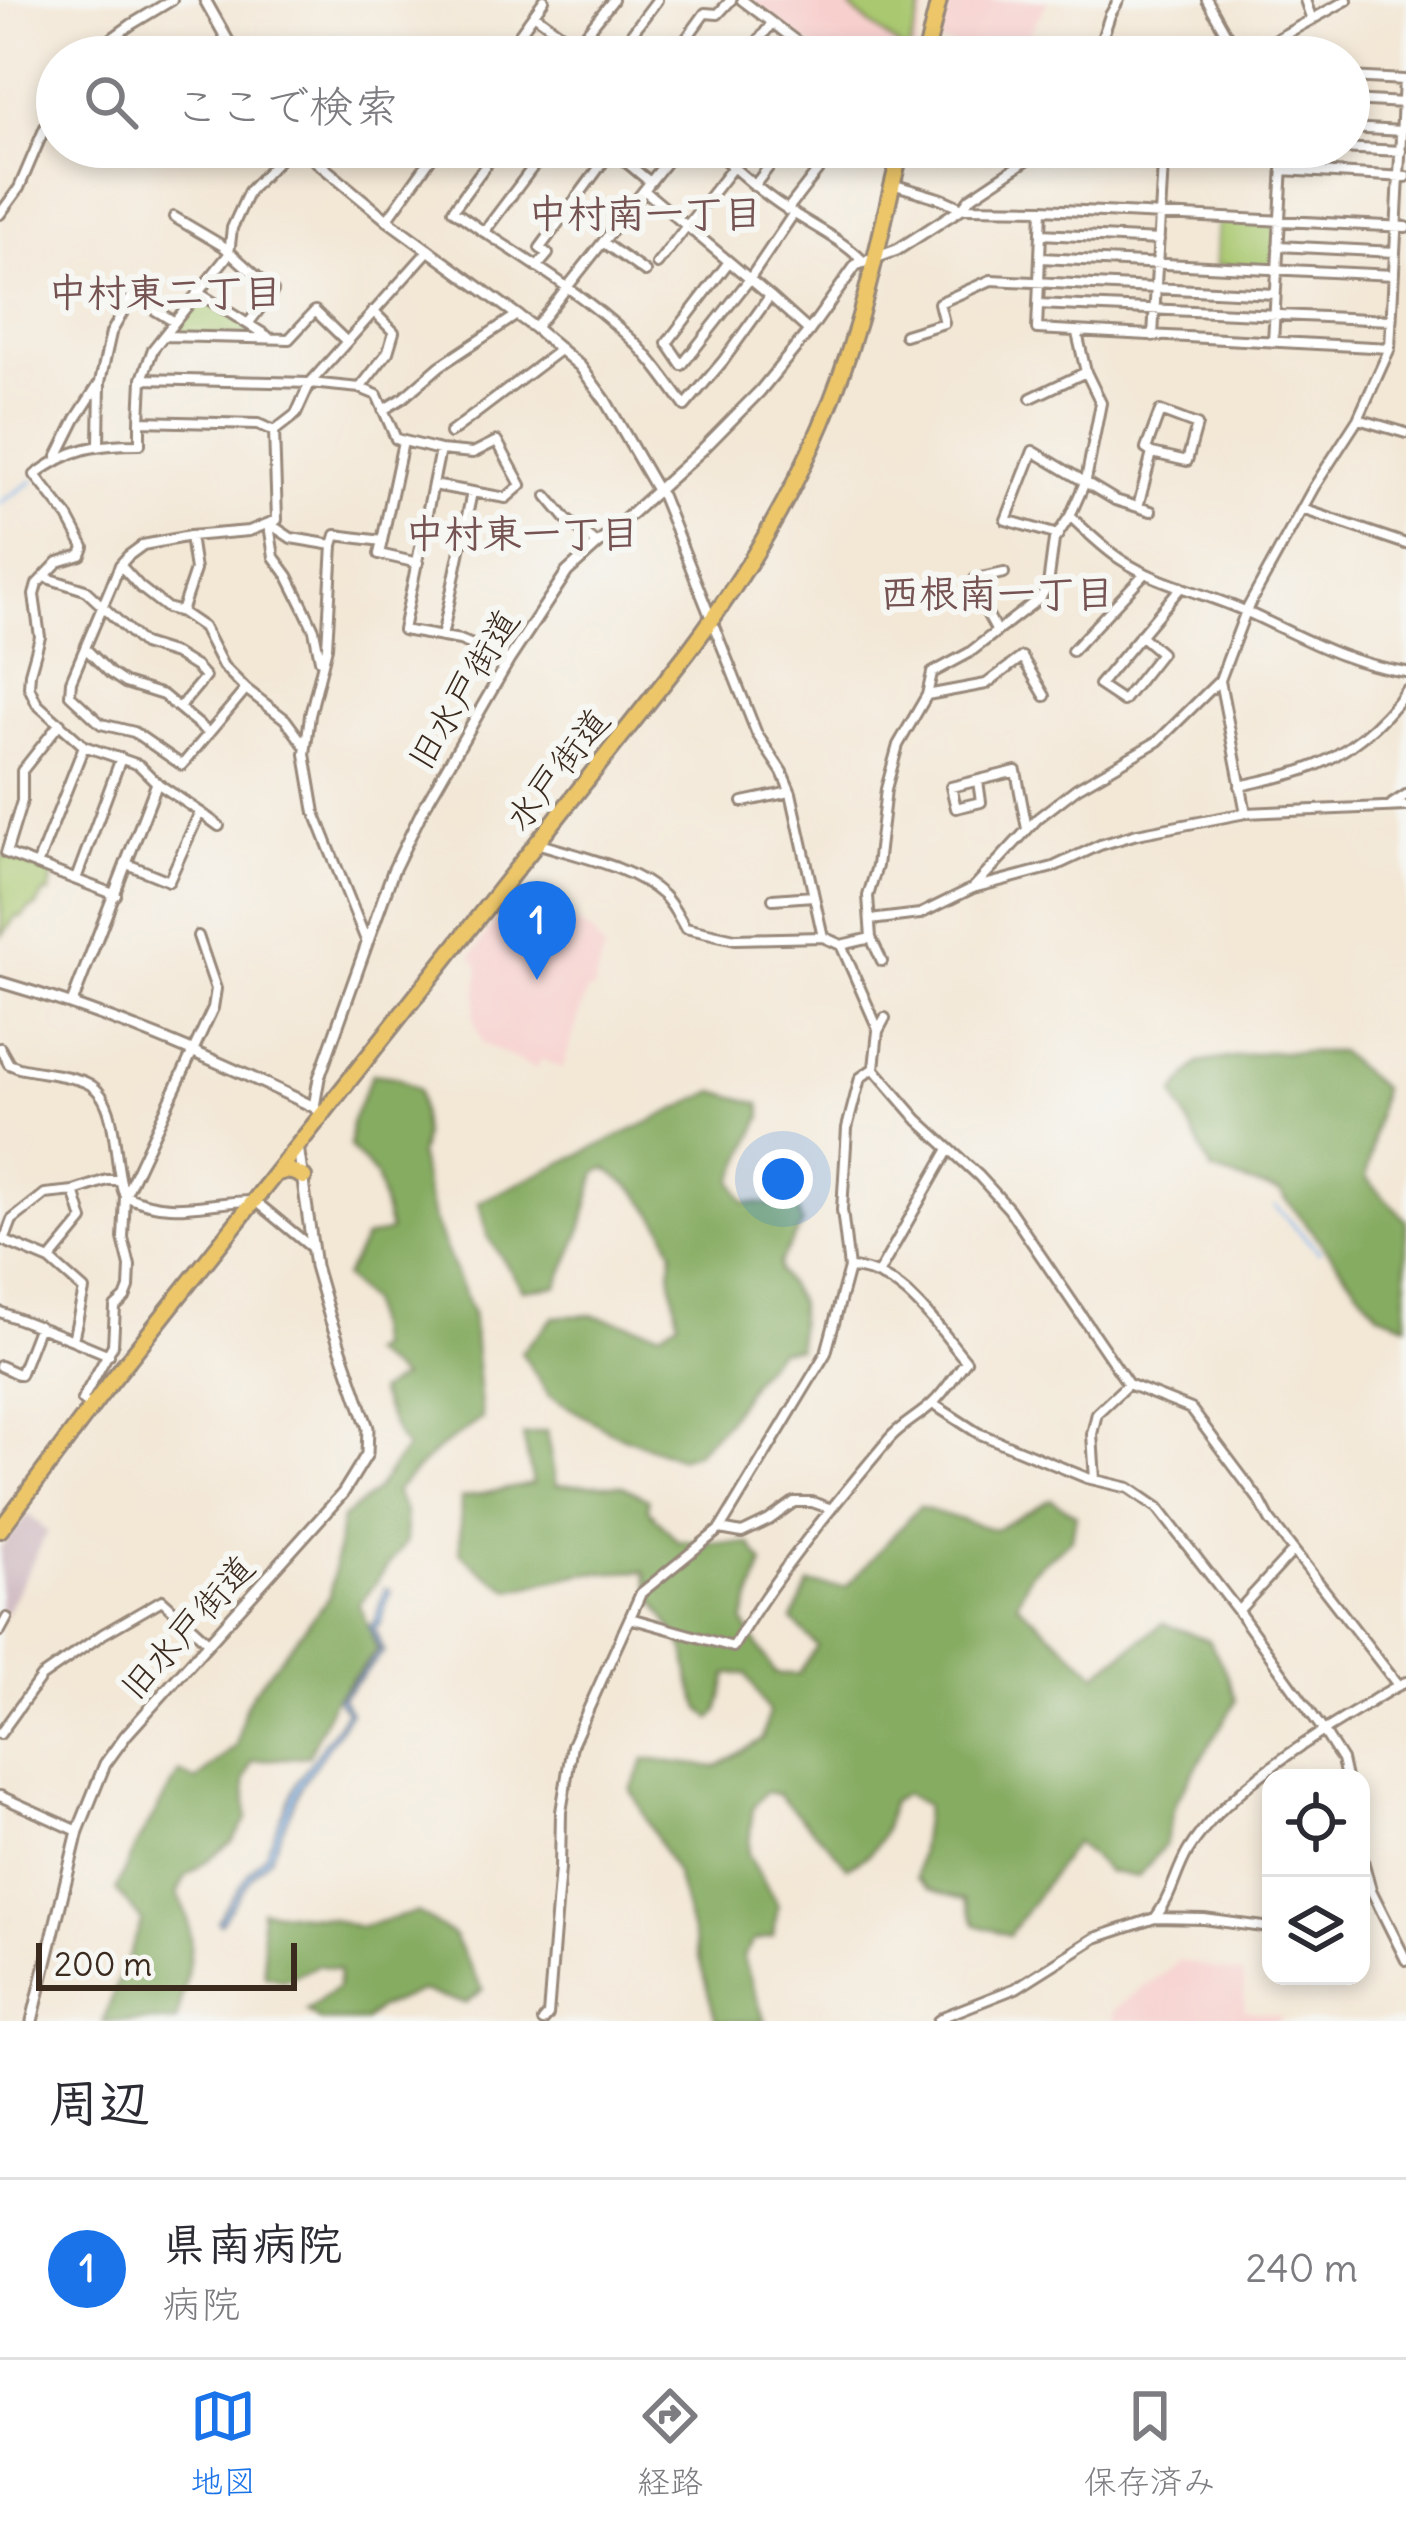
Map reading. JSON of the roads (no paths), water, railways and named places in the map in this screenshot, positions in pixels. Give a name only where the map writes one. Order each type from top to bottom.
[{"type":"highway","points":[[930,36],[939,0]]},
{"type":"highway","name":"水戸街道","points":[[0,1530],[298,1146],[318,1111],[711,621],[765,539],[815,441],[856,332],[869,260],[896,168]]},
{"type":"highway","points":[[275,1174],[294,1171],[304,1177]]},
{"type":"street","points":[[118,36],[172,0]]},
{"type":"street","points":[[205,0],[225,36]]},
{"type":"street","points":[[518,36],[544,0]]},
{"type":"street","points":[[579,36],[613,0]]},
{"type":"street","points":[[630,36],[657,0]]},
{"type":"street","points":[[688,36],[705,13],[718,14],[731,0]]},
{"type":"street","points":[[742,0],[789,36]]},
{"type":"street","points":[[1103,36],[1119,0]]},
{"type":"street","points":[[1208,0],[1229,36]]},
{"type":"street","points":[[1306,0],[1312,20]]},
{"type":"street","points":[[1281,36],[1348,0]]},
{"type":"street","points":[[534,14],[563,36]]},
{"type":"street","points":[[762,36],[772,23]]},
{"type":"street","points":[[974,888],[1037,818],[1077,788],[1159,741],[1220,680],[1246,611],[1358,419],[1390,348],[1403,177],[1404,80],[1370,78]]},
{"type":"street","points":[[1370,101],[1405,103]]},
{"type":"street","points":[[1370,129],[1402,130]]},
{"type":"street","points":[[0,214],[19,188],[36,148]]},
{"type":"street","points":[[1370,150],[1401,151]]},
{"type":"street","points":[[56,458],[99,444],[140,443],[142,379],[152,349],[229,254],[241,205],[273,168]]},
{"type":"street","points":[[321,168],[535,328],[592,380],[662,496],[757,734],[782,772],[823,937]]},
{"type":"street","points":[[387,220],[424,168]]},
{"type":"street","points":[[483,168],[453,209],[630,338],[685,406],[770,296]]},
{"type":"street","points":[[484,232],[532,168]]},
{"type":"street","points":[[537,267],[548,254],[540,248],[597,168]]},
{"type":"street","points":[[629,168],[686,226],[809,332]]},
{"type":"street","points":[[535,328],[661,168]]},
{"type":"street","points":[[657,264],[733,168]]},
{"type":"street","points":[[735,168],[790,212],[869,260],[897,250],[1015,168]]},
{"type":"street","points":[[754,186],[768,168]]},
{"type":"street","points":[[728,263],[667,343],[682,365],[748,280],[821,168]]},
{"type":"street","points":[[1153,336],[1163,168]]},
{"type":"street","points":[[1273,342],[1282,170],[1403,177]]},
{"type":"street","points":[[892,184],[962,208],[1401,227]]},
{"type":"street","points":[[1042,209],[1036,329],[1390,348]]},
{"type":"street","points":[[173,217],[224,246],[273,291],[248,324]]},
{"type":"street","points":[[1041,234],[1160,240]]},
{"type":"street","points":[[604,244],[646,272]]},
{"type":"street","points":[[1278,246],[1395,252]]},
{"type":"street","points":[[274,431],[296,414],[310,383],[429,250]]},
{"type":"street","points":[[1040,258],[1394,275]]},
{"type":"street","name":"旧水戸街道","points":[[318,1111],[319,1078],[393,871],[509,660],[567,572],[701,452],[809,332],[848,274],[869,260]]},
{"type":"street","points":[[905,335],[944,323],[939,303],[991,280],[1275,294]]},
{"type":"street","points":[[197,292],[271,338]]},
{"type":"street","points":[[99,444],[100,382],[111,333],[132,296],[173,321]]},
{"type":"street","points":[[1037,304],[1391,320]]},
{"type":"street","points":[[163,336],[289,339],[315,311],[346,341]]},
{"type":"street","points":[[360,388],[388,352],[394,332],[373,311]]},
{"type":"street","points":[[383,410],[517,315]]},
{"type":"street","points":[[882,961],[871,938],[868,896],[898,746],[927,695],[932,673],[969,653],[1041,597],[1048,585],[1054,541],[1086,480],[1101,403],[1086,372],[1077,333]]},
{"type":"street","points":[[450,433],[561,349]]},
{"type":"street","points":[[1031,398],[1086,372]]},
{"type":"street","points":[[142,379],[360,388],[376,395],[396,439],[403,442],[473,453],[497,441],[521,485],[506,498],[433,485]]},
{"type":"street","points":[[100,382],[56,458],[34,475],[68,517],[84,547],[81,555],[58,562],[37,584],[34,595],[40,638],[29,687],[37,704],[84,746],[139,765],[219,826]]},
{"type":"street","points":[[1160,411],[1197,425],[1187,461],[1152,453],[1146,449],[1160,411]]},
{"type":"street","points":[[1358,419],[1406,433]]},
{"type":"street","points":[[140,421],[258,424],[274,431]]},
{"type":"street","points":[[247,689],[182,765],[134,732],[100,724],[70,695],[71,681],[128,556],[143,545],[249,531],[277,520],[274,431]]},
{"type":"street","points":[[403,442],[379,554],[418,562]]},
{"type":"street","points":[[440,450],[404,630],[460,640],[509,660]]},
{"type":"street","points":[[1058,535],[1006,520],[1033,451],[1114,500],[1151,511]]},
{"type":"street","points":[[1138,507],[1152,453]]},
{"type":"street","points":[[442,638],[472,492]]},
{"type":"street","points":[[547,496],[567,520],[596,542]]},
{"type":"street","points":[[1302,509],[1406,544]]},
{"type":"street","points":[[1070,516],[1118,559],[1145,573],[1246,611],[1346,659],[1406,672]]},
{"type":"street","points":[[269,524],[291,538],[332,545]]},
{"type":"street","points":[[269,524],[274,557],[314,630],[322,668]]},
{"type":"street","points":[[367,943],[315,813],[305,746],[327,647],[332,545],[336,535],[382,541]]},
{"type":"street","points":[[181,612],[195,570],[190,536]]},
{"type":"street","points":[[120,566],[167,608],[203,627],[223,666],[285,719],[305,746]]},
{"type":"street","points":[[996,630],[975,579],[1004,573]]},
{"type":"street","points":[[1072,651],[1145,573]]},
{"type":"street","points":[[44,577],[85,590],[142,644],[176,654],[196,667],[205,677],[179,708]]},
{"type":"street","points":[[1140,635],[1161,652],[1124,701],[1099,685],[1140,635],[1181,587]]},
{"type":"street","points":[[85,648],[110,673],[163,695],[209,733]]},
{"type":"street","points":[[927,695],[986,684],[1022,657],[1045,696]]},
{"type":"street","points":[[1220,680],[1246,812]]},
{"type":"street","points":[[1240,786],[1306,770],[1337,755],[1380,722],[1406,690]]},
{"type":"street","points":[[60,723],[22,771],[22,801],[6,853],[116,895]]},
{"type":"street","points":[[38,865],[84,746]]},
{"type":"street","points":[[76,879],[122,758]]},
{"type":"street","points":[[977,781],[981,802],[956,808],[951,788],[977,781],[1016,771],[1027,831]]},
{"type":"street","points":[[72,1003],[157,783]]},
{"type":"street","points":[[743,802],[790,792]]},
{"type":"street","points":[[1391,804],[1406,795]]},
{"type":"street","points":[[870,920],[920,914],[974,888],[1053,867],[1137,834],[1246,812],[1406,806]]},
{"type":"street","points":[[127,864],[169,881],[200,812]]},
{"type":"street","points":[[537,843],[606,864],[644,882],[665,896],[685,928],[735,939],[823,937],[841,946],[878,1031]]},
{"type":"street","points":[[773,898],[813,896]]},
{"type":"street","points":[[124,1196],[212,1008],[216,989],[198,936]]},
{"type":"street","points":[[841,946],[871,938]]},
{"type":"street","points":[[0,982],[72,1003],[191,1049],[318,1111]]},
{"type":"street","points":[[885,1018],[878,1031],[874,1068],[918,1120],[1010,1209],[1128,1384],[1191,1409],[1293,1551],[1402,1684],[1323,1730],[1253,1782],[1188,1851],[1169,1899],[1155,1918]]},
{"type":"street","points":[[0,1048],[9,1064],[87,1083],[102,1096],[112,1121],[124,1196],[129,1288],[115,1307],[109,1355],[82,1400],[92,1407]]},
{"type":"street","points":[[544,2021],[561,1812],[572,1745],[641,1593],[720,1529],[826,1353],[849,1268],[842,1210],[847,1128],[860,1078],[874,1068]]},
{"type":"street","name":"旧水戸街道","points":[[32,2021],[78,1832],[105,1764],[344,1493],[367,1454],[368,1428],[330,1318],[312,1248],[298,1146]]},
{"type":"street","points":[[878,1274],[950,1149]]},
{"type":"street","points":[[73,1340],[84,1290],[50,1260],[2,1240],[12,1220],[45,1193],[118,1180]]},
{"type":"street","points":[[50,1260],[83,1220],[74,1191]]},
{"type":"street","points":[[124,1196],[164,1209],[255,1201],[312,1248]]},
{"type":"street","points":[[630,1618],[733,1647],[829,1508],[892,1434],[933,1404],[966,1360],[913,1297],[878,1274],[849,1268]]},
{"type":"street","points":[[0,1312],[109,1355]]},
{"type":"street","points":[[0,1366],[20,1375],[39,1327]]},
{"type":"street","points":[[1095,1480],[1092,1435],[1097,1413],[1128,1384]]},
{"type":"street","points":[[933,1404],[978,1433],[1129,1489],[1158,1508],[1323,1730],[1344,1769]]},
{"type":"street","points":[[720,1529],[742,1533],[794,1502],[829,1508]]},
{"type":"street","points":[[1238,1611],[1293,1551]]},
{"type":"street","points":[[0,1734],[41,1677],[162,1600],[208,1642]]},
{"type":"street","points":[[0,1631],[7,1618]]},
{"type":"street","points":[[0,1796],[78,1832]]},
{"type":"street","points":[[1370,1899],[1406,1960]]},
{"type":"street","points":[[938,2021],[1016,1988],[1095,1938],[1155,1918],[1262,1927]]},
{"type":"water","points":[[385,1588],[390,1590],[380,1625],[374,1628],[384,1652],[342,1698],[351,1712],[301,1786],[270,1858],[254,1873],[220,1924],[217,1921],[265,1855],[296,1783],[347,1711],[337,1699],[380,1651],[369,1626],[375,1622]]},
{"type":"waterway","points":[[0,503],[33,481]]},
{"type":"waterway","points":[[1275,1206],[1319,1252]]},
{"type":"place","name":"県南病院","points":[[537,980]]},
{"type":"district","name":"中村南一丁目","points":[[645,213]]},
{"type":"district","name":"中村東二丁目","points":[[165,292]]},
{"type":"district","name":"中村東一丁目","points":[[522,533]]},
{"type":"district","name":"西根南一丁目","points":[[997,593]]}]
